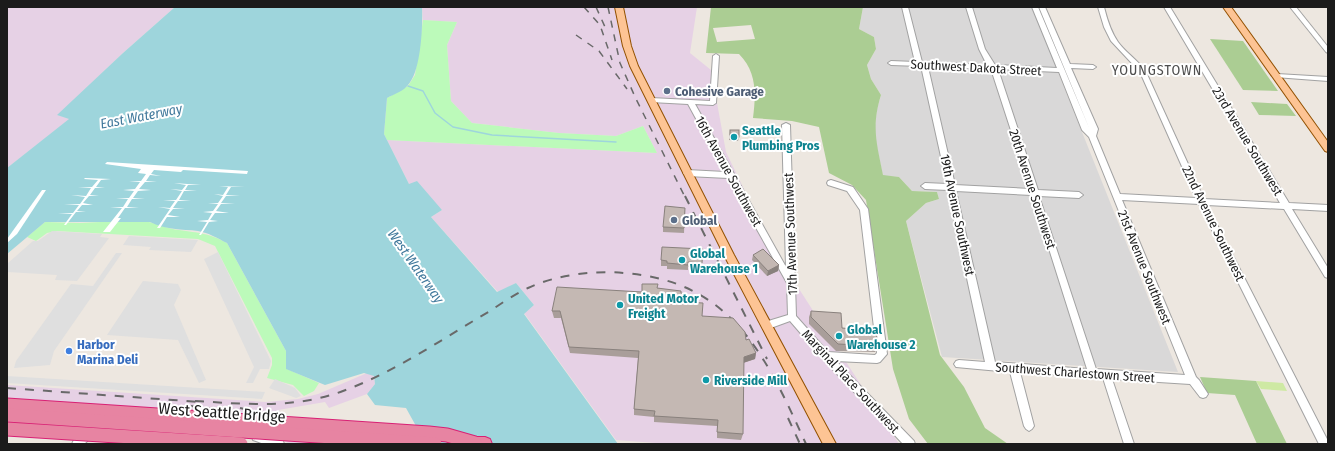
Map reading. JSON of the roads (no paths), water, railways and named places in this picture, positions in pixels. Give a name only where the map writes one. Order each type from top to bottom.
[{"type":"highway","points":[[7,405],[429,433],[447,435],[480,444]]},
{"type":"highway","name":"West Seattle Bridge","points":[[7,415],[435,444]]},
{"type":"highway","points":[[7,428],[241,444]]},
{"type":"highway","points":[[456,444],[480,444]]},
{"type":"main road","points":[[619,7],[627,46],[634,66],[650,100],[730,257],[768,325],[830,444]]},
{"type":"main road","points":[[1227,7],[1328,149]]},
{"type":"street","name":"19th Avenue Southwest","points":[[905,7],[922,64],[991,366]]},
{"type":"street","name":"20th Avenue Southwest","points":[[969,7],[985,56],[992,67],[996,70],[1034,192],[1094,373]]},
{"type":"street","name":"21st Avenue Southwest","points":[[1035,7],[1086,130],[1092,136],[1192,380],[1196,383],[1203,394]]},
{"type":"street","name":"21st Avenue Southwest","points":[[1042,7],[1094,129],[1092,136]]},
{"type":"street","name":"22nd Avenue Southwest","points":[[1101,7],[1103,16],[1116,44],[1138,64],[1143,72],[1202,202],[1324,444]]},
{"type":"street","name":"23rd Avenue Southwest","points":[[1167,7],[1328,275]]},
{"type":"street","points":[[1293,7],[1328,51]]},
{"type":"street","name":"16th Avenue Southwest","points":[[690,102],[713,103],[716,56]]},
{"type":"street","name":"Southwest Dakota Street","points":[[891,63],[1062,70]]},
{"type":"street","points":[[1068,66],[1093,67]]},
{"type":"street","points":[[1277,76],[1328,79]]},
{"type":"street","points":[[650,100],[690,102]]},
{"type":"street","name":"16th Avenue Southwest","points":[[690,102],[791,283]]},
{"type":"street","name":"17th Avenue Southwest","points":[[786,125],[792,317]]},
{"type":"street","points":[[687,173],[731,175]]},
{"type":"street","points":[[826,356],[877,359],[880,358],[882,354],[880,327],[864,209],[850,189],[831,183]]},
{"type":"street","points":[[925,186],[1079,195]]},
{"type":"street","points":[[1117,197],[1328,208]]},
{"type":"street","points":[[768,325],[792,317]]},
{"type":"street","name":"Marginal Place Southwest","points":[[792,317],[826,356],[910,444]]},
{"type":"street","name":"Southwest Charlestown Street","points":[[959,364],[1192,380]]},
{"type":"street","points":[[1014,368],[1028,426]]},
{"type":"street","points":[[1106,374],[1129,444]]},
{"type":"street","points":[[7,420],[107,425],[252,436],[279,444]]},
{"type":"street","points":[[77,444],[91,432],[107,425],[129,431],[217,438],[236,444]]},
{"type":"water","points":[[175,7],[422,7],[420,48],[416,70],[406,87],[387,98],[384,134],[409,184],[417,181],[442,210],[431,217],[497,292],[516,283],[534,305],[524,314],[618,444],[426,444],[406,408],[375,405],[367,394],[375,384],[374,376],[364,373],[325,385],[286,369],[286,351],[227,243],[206,233],[168,228],[150,222],[45,222],[7,254],[7,168],[69,119],[57,115]]},
{"type":"waterway","points":[[408,86],[423,91],[435,113],[453,127],[492,135],[616,142]]},
{"type":"railway","points":[[584,7],[600,25],[612,60]]},
{"type":"railway","points":[[596,7],[605,27]]},
{"type":"railway","points":[[608,7],[620,63],[636,99],[685,197]]},
{"type":"railway","points":[[576,35],[599,51],[627,89]]},
{"type":"railway","points":[[685,196],[767,359]]},
{"type":"railway","points":[[195,401],[270,404],[307,401],[325,397],[362,383],[400,365],[528,288],[550,280],[575,274],[612,272],[661,279],[692,291],[718,307],[740,328],[759,353],[776,381],[806,444]]},
{"type":"railway","points":[[7,388],[200,402]]},
{"type":"railway","points":[[191,406],[255,417],[285,428],[313,444]]},
{"type":"railway","points":[[240,408],[284,421],[304,431],[323,444]]},
{"type":"railway","points":[[788,418],[800,444]]},
{"type":"place","name":"Cohesive Garage","points":[[667,91]]},
{"type":"place","name":"Seattle Plumbing Pros","points":[[734,137]]},
{"type":"place","name":"Global","points":[[674,220]]},
{"type":"place","name":"Global Warehouse 1","points":[[682,260]]},
{"type":"place","name":"United Motor Freight","points":[[620,305]]},
{"type":"place","name":"Global Warehouse 2","points":[[839,336]]},
{"type":"place","name":"Harbor Marina Deli","points":[[69,351]]},
{"type":"place","name":"Riverside Mill","points":[[706,380]]},
{"type":"district","name":"YOUNGSTOWN","points":[[1157,70]]},
{"type":"water label","name":"East Waterway","points":[[141,116]]},
{"type":"water label","name":"West Waterway","points":[[416,266]]}]
